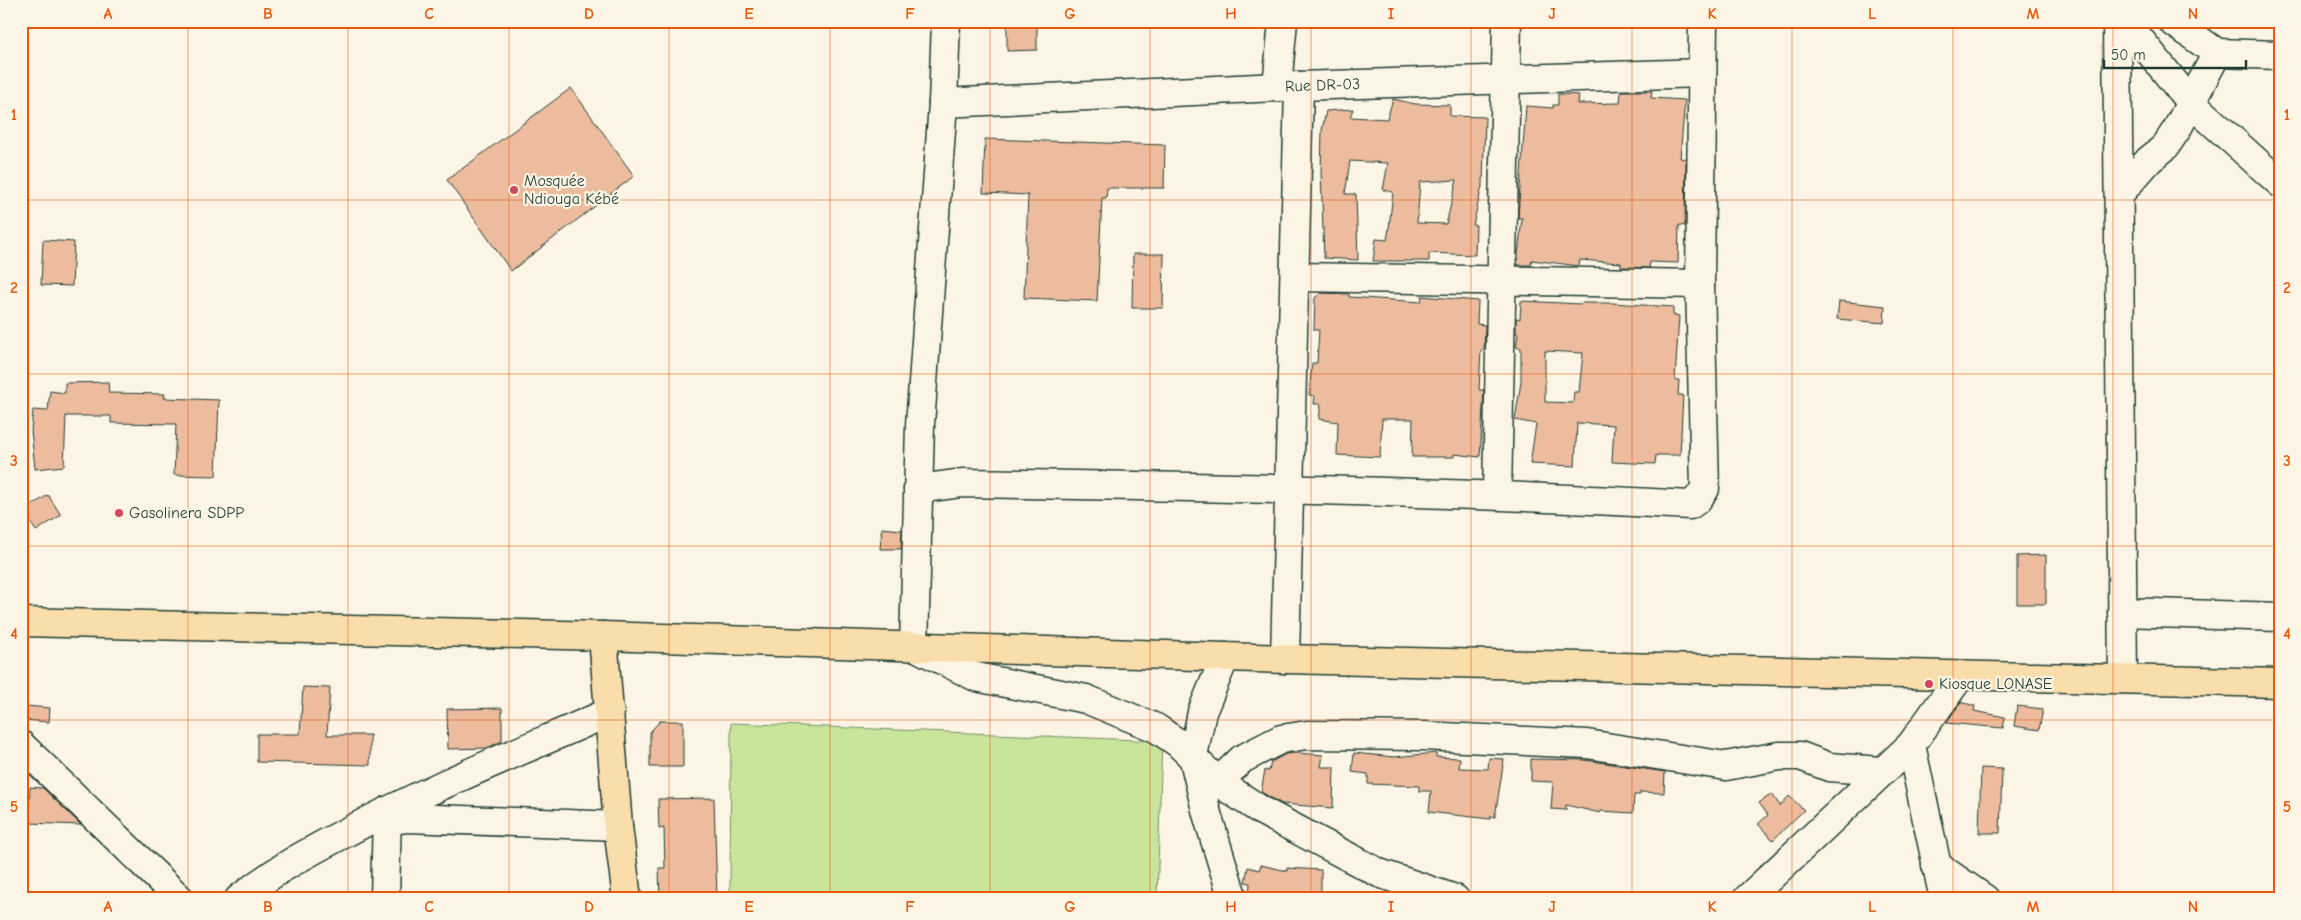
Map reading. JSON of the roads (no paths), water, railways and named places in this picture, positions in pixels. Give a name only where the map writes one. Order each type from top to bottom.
[{"type":"main road","points":[[21,622],[603,636],[1285,659],[2280,683]]},
{"type":"main road","points":[[603,636],[618,826],[627,899]]},
{"type":"street","points":[[946,21],[943,103],[920,425],[914,646],[976,677],[1086,699],[1156,728],[1193,756],[1218,782],[1262,811],[1379,873],[1455,899]]},
{"type":"street","points":[[1283,21],[1288,86],[1295,277],[1285,659]]},
{"type":"street","points":[[1497,494],[1507,21]]},
{"type":"street","points":[[918,489],[962,484],[1289,488],[1497,494],[1690,504],[1697,500],[1705,489],[1700,284],[1703,21]]},
{"type":"street","points":[[2117,21],[2123,679]]},
{"type":"street","points":[[2125,21],[2190,102],[2280,183]]},
{"type":"street","points":[[2172,21],[2217,53],[2280,55]]},
{"type":"street","points":[[2120,193],[2148,160],[2164,147],[2176,129],[2217,53]]},
{"type":"street","name":"Rue DR-03","points":[[943,103],[1288,86],[1702,73]]},
{"type":"street","points":[[1295,277],[1700,284]]},
{"type":"street","points":[[2122,612],[2276,611]]},
{"type":"street","points":[[1225,657],[1202,712],[1193,756],[1207,814],[1233,899]]},
{"type":"street","points":[[1747,899],[1880,771],[1911,744],[1961,675]]},
{"type":"street","points":[[240,899],[266,877],[282,867],[387,815],[610,712]]},
{"type":"street","points":[[1218,782],[1242,759],[1281,739],[1307,735],[1423,736],[1587,744],[1726,766],[1779,756],[1800,756],[1829,767],[1880,771]]},
{"type":"street","points":[[1911,744],[1944,899]]},
{"type":"street","points":[[21,745],[180,899]]},
{"type":"street","points":[[387,815],[408,818],[618,826]]},
{"type":"street","points":[[384,899],[387,815]]},
{"type":"street","points":[[1936,865],[1985,899]]},
{"type":"place","name":"Mosquée Ndiouga Kébé","points":[[514,190]]},
{"type":"place","name":"Gasolinera SDPP","points":[[119,513]]},
{"type":"place","name":"Kiosque LONASE","points":[[1929,684]]}]
